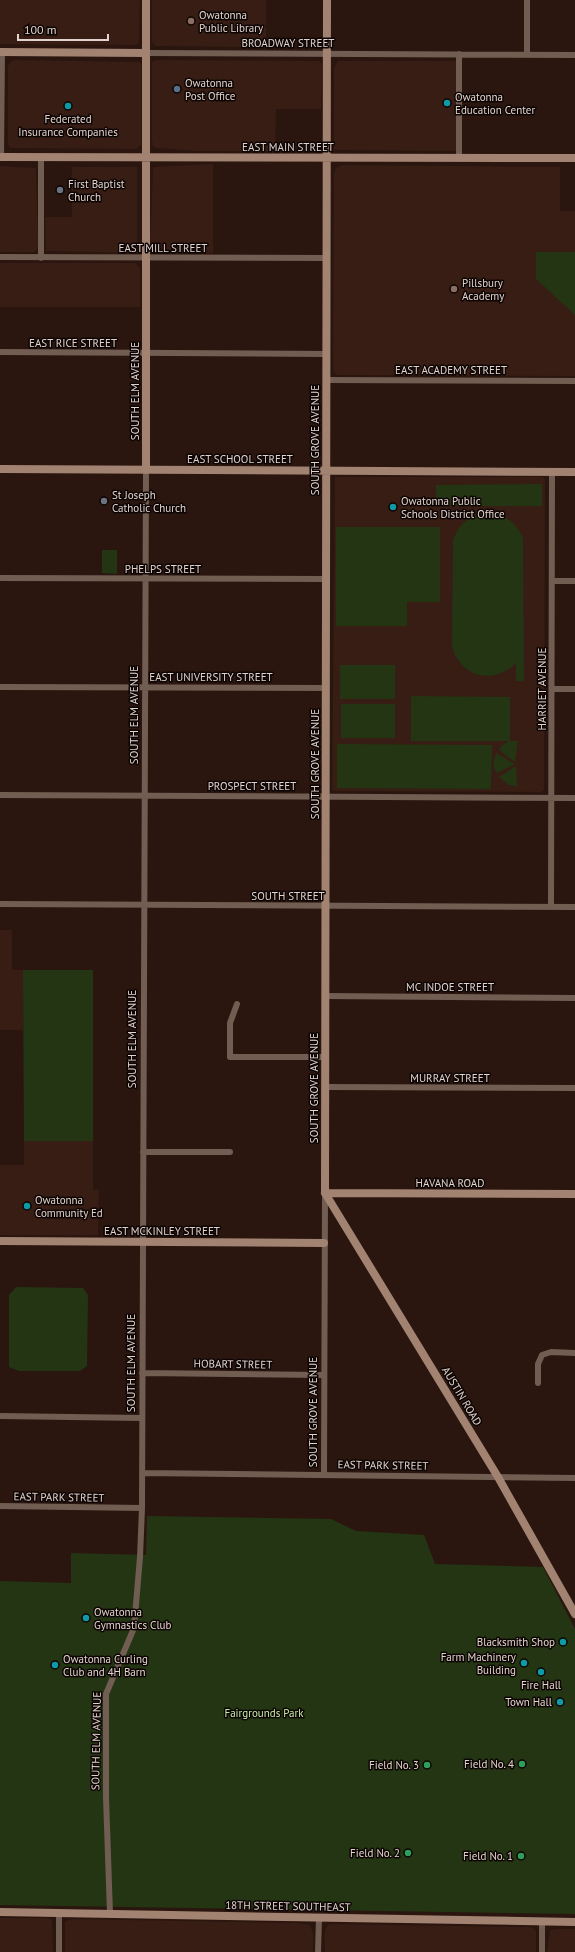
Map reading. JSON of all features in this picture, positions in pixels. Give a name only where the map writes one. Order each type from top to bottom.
[{"type":"street","name":"SOUTH ELM AVENUE","points":[[110,1914],[106,1797],[106,1694],[134,1628],[140,1557],[142,1508],[146,470],[146,0]]},
{"type":"street","name":"SOUTH GROVE AVENUE","points":[[324,1475],[327,0]]},
{"type":"street","points":[[527,0],[527,54]]},
{"type":"street","name":"BROADWAY STREET","points":[[1,52],[575,55]]},
{"type":"street","points":[[1,52],[1,157]]},
{"type":"street","points":[[459,54],[459,158]]},
{"type":"street","name":"EAST MAIN STREET","points":[[1,157],[575,158]]},
{"type":"street","points":[[41,158],[41,258]]},
{"type":"street","name":"EAST MILL STREET","points":[[0,257],[327,258]]},
{"type":"street","name":"EAST RICE STREET","points":[[0,352],[146,353]]},
{"type":"street","points":[[146,353],[326,354]]},
{"type":"street","name":"EAST ACADEMY STREET","points":[[326,380],[575,381]]},
{"type":"street","name":"EAST SCHOOL STREET","points":[[0,469],[575,472]]},
{"type":"street","name":"HARRIET AVENUE","points":[[551,907],[552,472]]},
{"type":"street","name":"PHELPS STREET","points":[[0,578],[326,580]]},
{"type":"street","points":[[552,581],[575,581]]},
{"type":"street","name":"EAST UNIVERSITY STREET","points":[[0,686],[326,688]]},
{"type":"street","points":[[552,689],[575,689]]},
{"type":"street","name":"PROSPECT STREET","points":[[0,795],[575,798]]},
{"type":"street","name":"SOUTH STREET","points":[[0,904],[575,907]]},
{"type":"street","name":"MC INDOE STREET","points":[[325,996],[575,998]]},
{"type":"street","points":[[236,1004],[230,1023],[230,1057],[325,1057]]},
{"type":"street","name":"MURRAY STREET","points":[[325,1087],[575,1088]]},
{"type":"street","points":[[143,1152],[230,1152]]},
{"type":"street","name":"HAVANA ROAD","points":[[325,1193],[575,1194]]},
{"type":"street","name":"AUSTIN ROAD","points":[[325,1193],[498,1477],[575,1614]]},
{"type":"street","name":"EAST MCKINLEY STREET","points":[[0,1241],[324,1243]]},
{"type":"street","points":[[538,1383],[538,1364],[542,1355],[550,1352],[575,1353]]},
{"type":"street","name":"HOBART STREET","points":[[142,1373],[324,1375]]},
{"type":"street","points":[[0,1416],[142,1418]]},
{"type":"street","name":"EAST PARK STREET","points":[[142,1473],[575,1478]]},
{"type":"street","name":"EAST PARK STREET","points":[[0,1506],[142,1508]]},
{"type":"street","name":"18TH STREET SOUTHEAST","points":[[0,1912],[575,1922]]},
{"type":"street","points":[[59,1913],[59,1952]]},
{"type":"street","points":[[318,1952],[319,1918]]},
{"type":"street","points":[[542,1922],[542,1952]]},
{"type":"shaded area","points":[[0,0],[140,0],[139,43],[135,45],[0,44]]},
{"type":"shaded area","points":[[152,0],[266,0],[266,47],[155,46],[152,42]]},
{"type":"shaded area","points":[[14,60],[139,62],[141,64],[141,145],[136,149],[10,148],[8,144],[8,66],[10,62]]},
{"type":"shaded area","points":[[156,60],[320,61],[322,65],[321,109],[276,109],[275,151],[196,151],[153,147],[152,62]]},
{"type":"shaded area","points":[[338,61],[458,61],[458,151],[334,150],[334,68]]},
{"type":"shaded area","points":[[213,164],[213,253],[152,252],[150,247],[153,167]]},
{"type":"shaded area","name":"Pillsbury Academy","points":[[342,165],[560,167],[560,211],[575,211],[575,376],[337,375],[333,371],[334,174],[336,168]]},
{"type":"shaded area","points":[[0,166],[36,168],[38,246],[37,250],[34,252],[0,252]]},
{"type":"shaded area","points":[[72,167],[137,167],[137,253],[46,251],[45,217],[72,217]]},
{"type":"shaded area","points":[[0,263],[135,263],[140,268],[140,307],[0,307]]},
{"type":"shaded area","points":[[335,477],[542,477],[545,479],[544,790],[541,792],[332,790]]},
{"type":"shaded area","points":[[0,930],[12,930],[12,970],[23,970],[23,1030],[0,1030]]},
{"type":"shaded area","points":[[24,1141],[93,1141],[93,1190],[99,1190],[98,1235],[0,1235],[0,1165],[24,1165]]},
{"type":"shaded area","points":[[0,1918],[47,1918],[52,1920],[53,1952],[0,1952]]},
{"type":"shaded area","points":[[71,1919],[298,1923],[310,1925],[313,1933],[313,1952],[65,1952],[65,1922]]},
{"type":"shaded area","points":[[329,1924],[529,1927],[535,1929],[536,1952],[325,1952],[325,1930]]},
{"type":"shaded area","points":[[575,1929],[575,1952],[547,1952],[550,1930]]},
{"type":"green space","points":[[536,252],[575,252],[575,315],[536,279]]},
{"type":"green space","points":[[542,484],[542,506],[436,506],[436,485]]},
{"type":"green space","points":[[478,514],[496,514],[507,518],[516,526],[523,538],[524,681],[516,681],[516,663],[507,670],[488,676],[479,675],[470,671],[462,665],[456,657],[452,646],[453,540],[464,522]]},
{"type":"green space","points":[[336,527],[440,527],[440,602],[407,602],[407,626],[336,626]]},
{"type":"green space","points":[[102,550],[117,550],[117,574],[102,573]]},
{"type":"green space","points":[[340,665],[395,665],[395,699],[340,699]]},
{"type":"green space","points":[[411,696],[510,697],[510,741],[518,741],[515,762],[499,750],[501,746],[509,741],[411,741]]},
{"type":"green space","points":[[341,704],[395,704],[395,738],[341,738]]},
{"type":"green space","points":[[337,744],[492,745],[491,789],[337,788]]},
{"type":"green space","points":[[496,753],[515,764],[497,773],[493,766]]},
{"type":"green space","points":[[516,766],[517,786],[509,785],[499,777]]},
{"type":"green space","points":[[23,970],[93,970],[93,1141],[24,1141]]},
{"type":"green space","points":[[16,1287],[83,1288],[88,1295],[87,1366],[80,1371],[19,1371],[9,1367],[9,1295]]},
{"type":"green space","name":"Fairgrounds Park","points":[[147,1516],[331,1519],[356,1531],[424,1535],[435,1564],[543,1567],[575,1629],[575,1914],[0,1905],[0,1581],[71,1583],[71,1553],[146,1555]]},
{"type":"place","name":"Owatonna Public Library","points":[[191,21]]},
{"type":"place","name":"Owatonna Post Office","points":[[177,89]]},
{"type":"place","name":"Owatonna Education Center","points":[[447,103]]},
{"type":"place","name":"Federated Insurance Companies","points":[[68,106]]},
{"type":"place","name":"First Baptist Church","points":[[60,190]]},
{"type":"place","name":"Pillsbury Academy","points":[[454,289]]},
{"type":"place","name":"St Joseph Catholic Church","points":[[104,501]]},
{"type":"place","name":"Owatonna Public Schools District Office","points":[[393,507]]},
{"type":"place","name":"Owatonna Community Ed","points":[[27,1206]]},
{"type":"place","name":"Owatonna Gymnastics Club","points":[[86,1618]]},
{"type":"place","name":"Blacksmith Shop","points":[[563,1642]]},
{"type":"place","name":"Farm Machinery Building","points":[[524,1663]]},
{"type":"place","name":"Owatonna Curling Club and 4H Barn","points":[[55,1665]]},
{"type":"place","name":"Fire Hall","points":[[541,1672]]},
{"type":"place","name":"Town Hall","points":[[560,1702]]},
{"type":"place","name":"Field No. 4","points":[[522,1764]]},
{"type":"place","name":"Field No. 3","points":[[427,1765]]},
{"type":"place","name":"Field No. 2","points":[[408,1853]]},
{"type":"place","name":"Field No. 1","points":[[521,1856]]}]
